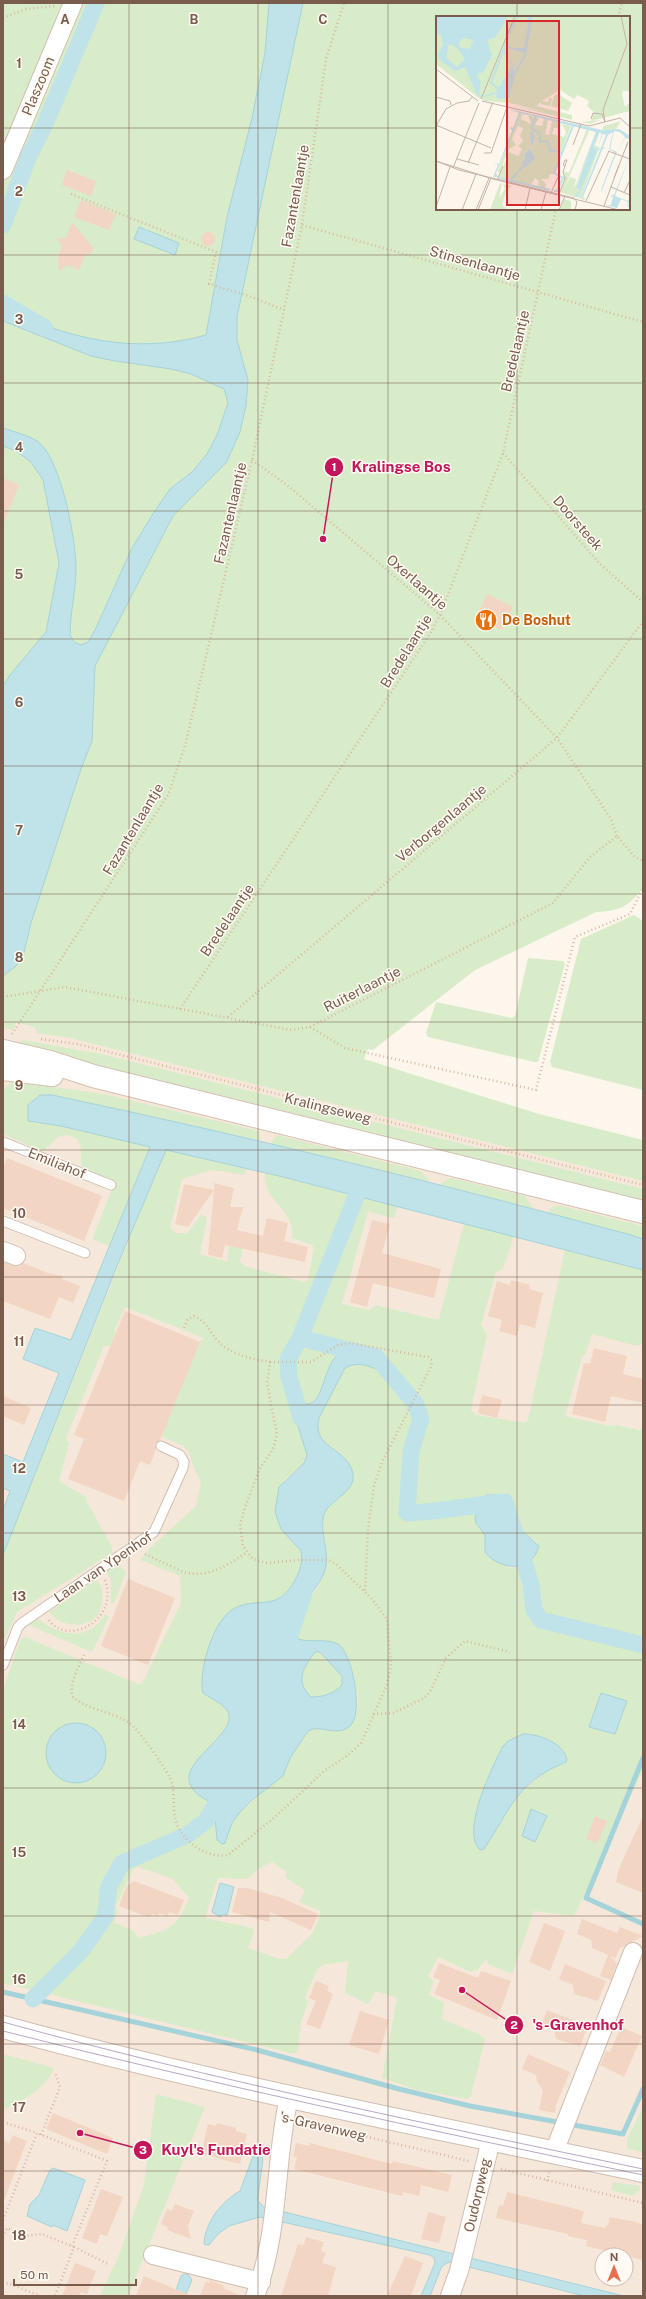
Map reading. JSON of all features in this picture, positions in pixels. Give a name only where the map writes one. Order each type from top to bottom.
[{"type":"main road","name":"Kralingseweg","points":[[5,1053],[50,1062],[93,1076],[643,1212]]},
{"type":"main road","name":"'s-Gravenweg","points":[[3,2027],[287,2107],[491,2140],[643,2171]]},
{"type":"street","name":"Plaszoom","points":[[3,170],[66,4]]},
{"type":"street","points":[[554,2152],[633,1952]]},
{"type":"street","points":[[153,2255],[258,2289],[268,2258],[287,2107]]},
{"type":"street","name":"Oudorpweg","points":[[450,2296],[459,2271],[491,2140]]},
{"type":"lane","name":"Emiliahof","points":[[4,1144],[111,1185]]},
{"type":"lane","points":[[3,1221],[85,1253]]},
{"type":"lane","name":"Laan van Ypenhof","points":[[3,1664],[18,1627],[41,1609],[99,1569],[133,1548],[158,1528],[183,1468],[183,1457],[161,1446]]},
{"type":"path","name":"Fazantenlaantje","points":[[5,1053],[40,991],[168,795],[185,746],[252,460],[302,225],[326,59],[344,3]]},
{"type":"path","points":[[618,16],[622,3]]},
{"type":"path","points":[[3,18],[26,9],[66,4]]},
{"type":"path","points":[[71,194],[216,252],[209,284],[212,287],[250,296],[284,310]]},
{"type":"path","name":"Bredelaantje","points":[[180,1009],[430,634],[440,615],[503,453],[556,210]]},
{"type":"path","name":"Stinsenlaantje","points":[[302,225],[539,291],[643,322]]},
{"type":"path","name":"Doorsteek","points":[[503,453],[600,564],[643,602]]},
{"type":"path","name":"Oxerlaantje","points":[[252,460],[287,485],[440,615],[557,738],[610,819],[617,836]]},
{"type":"path","name":"Verborgenlaantje","points":[[228,1017],[557,738],[643,621]]},
{"type":"path","points":[[617,836],[634,856],[643,861]]},
{"type":"path","name":"Ruiterlaantje","points":[[3,997],[65,987],[291,1030],[310,1027],[553,903],[590,857],[617,836]]},
{"type":"path","points":[[310,1027],[344,1048],[536,1090],[575,937],[630,914],[643,888]]},
{"type":"path","points":[[5,1053],[19,1036]]},
{"type":"path","name":"Kralingseweg","points":[[34,1038],[77,1044],[643,1185]]},
{"type":"path","points":[[183,1330],[188,1318],[194,1316],[206,1323],[219,1342],[227,1348],[244,1357],[270,1362],[311,1362],[338,1345],[350,1343],[428,1357],[431,1360],[432,1365],[417,1397],[382,1462],[374,1486],[368,1529],[365,1593]]},
{"type":"path","points":[[84,1655],[75,1677],[72,1690],[73,1697],[133,1726],[169,1776],[174,1818],[180,1828],[198,1849],[209,1854],[228,1855],[274,1818],[324,1771],[361,1743],[389,1676],[390,1638],[387,1620],[365,1593],[336,1564],[329,1560],[298,1560],[267,1563],[253,1559],[246,1552],[240,1533],[244,1510],[260,1468],[273,1450],[277,1435],[267,1383],[270,1362]]},
{"type":"path","points":[[133,1548],[187,1573],[218,1571],[246,1552]]},
{"type":"path","points":[[41,1609],[50,1623],[59,1627],[73,1630],[91,1626],[103,1612],[106,1602],[106,1584],[99,1569]]},
{"type":"path","points":[[373,1714],[393,1713],[424,1698],[430,1692],[446,1658],[465,1641],[510,1652]]},
{"type":"path","points":[[41,2135],[60,2088],[55,2072]]},
{"type":"path","name":"'s-Gravenweg","points":[[287,2107],[484,2164],[643,2204]]},
{"type":"path","points":[[3,2122],[37,2133],[107,2161],[55,2296]]},
{"type":"path","points":[[3,2220],[37,2133]]},
{"type":"path","points":[[3,2227],[26,2236],[42,2234],[108,2264]]},
{"type":"path","points":[[3,2237],[7,2228]]},
{"type":"path","points":[[3,2284],[8,2283],[40,2296]]},
{"type":"shaded area","points":[[3,1021],[102,1039],[643,1173],[643,2296],[3,2296]]},
{"type":"green space","points":[[3,3],[643,3],[643,888],[633,900],[623,907],[596,912],[475,970],[373,1050],[368,1049],[364,1059],[539,1114],[643,1140],[643,1181],[70,1038],[37,1033],[35,1027],[16,1023],[13,1030],[3,1028]]},
{"type":"green space","points":[[634,915],[643,921],[643,1090],[552,1067],[550,1062],[581,939]]},
{"type":"green space","points":[[528,958],[563,961],[565,964],[538,1062],[428,1037],[426,1033],[436,1002],[512,1018],[515,1016]]},
{"type":"green space","points":[[23,1040],[101,1054],[643,1189],[643,1201],[110,1071],[16,1044]]},
{"type":"green space","points":[[13,1081],[103,1094],[259,1131],[260,1141],[52,1095],[27,1117],[34,1123],[61,1126],[150,1146],[109,1246],[94,1240],[93,1237],[115,1182],[84,1169],[81,1165],[79,1143],[77,1139],[73,1137],[59,1136],[44,1150],[39,1150],[3,1134],[3,1090]]},
{"type":"green space","points":[[276,1135],[421,1171],[430,1182],[271,1144]]},
{"type":"green space","points":[[165,1150],[247,1169],[244,1175],[212,1170],[182,1179],[170,1228],[177,1233],[187,1233],[201,1215],[207,1217],[200,1254],[227,1262],[232,1229],[246,1233],[240,1261],[244,1266],[304,1282],[308,1280],[314,1249],[312,1245],[292,1238],[292,1227],[289,1219],[269,1193],[265,1173],[398,1207],[394,1218],[368,1212],[342,1304],[370,1310],[375,1305],[433,1319],[439,1319],[464,1223],[514,1236],[503,1269],[496,1272],[481,1325],[487,1334],[471,1410],[476,1415],[525,1423],[528,1420],[565,1250],[643,1270],[643,1344],[636,1346],[592,1334],[585,1355],[582,1357],[565,1416],[609,1426],[616,1425],[643,1431],[643,1770],[574,1916],[534,1911],[512,1974],[488,1964],[487,1958],[477,1970],[471,1972],[438,1957],[428,1976],[434,1981],[429,1995],[444,2003],[442,2019],[479,2034],[485,2039],[471,2096],[468,2099],[417,2090],[382,2078],[397,1998],[376,1991],[368,2004],[345,1993],[348,1961],[322,1965],[317,1970],[305,1997],[308,2002],[301,2022],[298,2050],[295,2054],[3,1983],[3,1690],[20,1640],[25,1637],[138,1684],[142,1684],[181,1603],[180,1576],[140,1560],[151,1547],[196,1506],[201,1482],[193,1466],[189,1452],[183,1446],[161,1436],[200,1342],[204,1338],[125,1307],[114,1331],[116,1332],[111,1346],[104,1346],[66,1438],[69,1444],[59,1481],[86,1497],[86,1500],[112,1547],[112,1553],[17,1612],[3,1643],[3,1555]],"holes":[[[349,1347],[399,1370],[353,1364],[345,1368],[319,1418],[317,1426],[320,1438],[344,1457],[353,1474],[324,1512],[323,1520],[327,1557],[320,1584],[291,1619],[291,1626],[298,1639],[346,1656],[358,1695],[357,1712],[333,1731],[316,1729],[308,1731],[290,1758],[285,1772],[240,1812],[232,1823],[225,1843],[217,1840],[214,1806],[189,1783],[190,1774],[195,1764],[220,1735],[226,1726],[229,1717],[224,1707],[203,1693],[204,1669],[216,1638],[235,1608],[262,1604],[278,1599],[283,1596],[293,1585],[300,1572],[303,1558],[302,1552],[287,1536],[283,1481],[302,1465],[307,1455],[291,1403],[301,1400],[306,1404],[316,1398],[320,1392],[332,1361],[339,1352]],[[496,1495],[522,1531],[537,1542],[538,1551],[518,1567],[511,1568],[496,1561],[489,1557],[484,1548],[485,1535],[475,1512],[483,1498]],[[72,1723],[91,1727],[98,1732],[105,1744],[106,1758],[97,1775],[73,1783],[48,1765],[47,1757],[49,1744],[51,1739],[59,1730]],[[523,1734],[531,1734],[566,1762],[541,1776],[519,1795],[501,1817],[488,1843],[474,1836],[476,1810],[500,1753],[508,1741]],[[272,1862],[287,1872],[285,1877],[305,1890],[299,1902],[321,1911],[313,1933],[286,1959],[280,1959],[248,1948],[254,1932],[252,1928],[205,1918],[218,1878],[248,1879],[258,1869]],[[138,1867],[173,1879],[189,1898],[185,1908],[176,1922],[165,1930],[139,1938],[132,1930],[114,1922],[118,1911],[116,1906],[133,1869]]]},
{"type":"green space","points":[[451,1178],[525,1196],[534,1209],[441,1185],[442,1182]]},
{"type":"green space","points":[[558,1205],[643,1226],[643,1239],[548,1213],[552,1207]]},
{"type":"green space","points":[[119,1565],[126,1572],[114,1603],[111,1603],[111,1580],[106,1572]]},
{"type":"green space","points":[[96,1580],[102,1587],[102,1603],[99,1612],[89,1622],[74,1625],[67,1624],[54,1617],[49,1612]]},
{"type":"green space","points":[[105,1614],[109,1617],[92,1652],[28,1625],[38,1618],[56,1629],[65,1632],[74,1634],[83,1633],[98,1623]]},
{"type":"green space","points":[[320,1651],[342,1676],[343,1685],[336,1691],[328,1694],[311,1697],[303,1685],[302,1674],[315,1652]]},
{"type":"green space","points":[[3,2054],[54,2068],[45,2082],[33,2093],[3,2110]]},
{"type":"green space","points":[[156,2094],[205,2107],[128,2296],[100,2296],[118,2258],[144,2185]]},
{"type":"green space","points":[[643,2107],[643,2152],[627,2149],[627,2139]]},
{"type":"green space","points":[[613,2182],[640,2186],[640,2190],[632,2196],[611,2190]]},
{"type":"water","points":[[269,3],[303,3],[237,317],[237,340],[248,380],[246,406],[240,432],[226,463],[173,516],[95,666],[92,741],[81,769],[31,923],[23,957],[16,966],[3,976],[3,686],[10,675],[46,632],[59,563],[43,480],[31,462],[16,451],[3,446],[3,428],[25,435],[37,441],[46,450],[60,481],[70,520],[76,568],[70,635],[74,642],[81,645],[88,642],[95,630],[131,550],[154,512],[170,489],[192,472],[207,454],[217,435],[228,403],[224,389],[191,374],[171,369],[91,356],[3,321],[3,307],[51,328],[102,340],[154,344],[180,341],[206,335],[227,217],[252,118],[265,53]]},
{"type":"water","points":[[139,227],[179,243],[175,255],[134,239]]},
{"type":"water","points":[[40,1095],[52,1095],[270,1144],[487,1197],[631,1235],[643,1239],[643,1270],[279,1176],[166,1150],[117,1266],[3,1555],[3,1510],[10,1491],[3,1488],[3,1454],[23,1462],[59,1373],[23,1359],[35,1328],[71,1340],[150,1147],[61,1126],[28,1121],[28,1105]]},
{"type":"water","points":[[349,1347],[391,1365],[400,1373],[395,1376],[358,1364],[345,1368],[319,1418],[318,1428],[320,1436],[350,1465],[353,1480],[347,1490],[328,1507],[325,1512],[323,1517],[323,1531],[327,1560],[326,1566],[320,1581],[295,1612],[291,1619],[291,1626],[298,1639],[333,1642],[338,1644],[343,1649],[348,1659],[355,1684],[356,1710],[354,1720],[349,1727],[344,1730],[334,1731],[313,1729],[308,1731],[290,1758],[283,1776],[252,1800],[240,1812],[232,1823],[225,1843],[222,1844],[217,1840],[214,1806],[195,1792],[190,1784],[189,1775],[201,1756],[220,1736],[226,1727],[229,1718],[224,1707],[203,1693],[202,1683],[205,1659],[214,1634],[227,1614],[235,1608],[244,1605],[268,1602],[282,1597],[295,1580],[301,1566],[301,1551],[281,1529],[275,1512],[279,1487],[304,1463],[307,1455],[290,1400],[291,1396],[294,1396],[306,1404],[313,1402],[318,1397],[333,1360],[340,1352]],"holes":[[[315,1652],[320,1652],[342,1676],[342,1685],[335,1691],[328,1694],[311,1697],[303,1685],[302,1674],[307,1663]]]},
{"type":"water","points":[[486,1495],[496,1495],[522,1531],[539,1546],[535,1555],[530,1561],[523,1565],[507,1566],[491,1558],[485,1552],[485,1535],[476,1523],[475,1518],[477,1508]]},
{"type":"water","points":[[601,1693],[627,1701],[615,1734],[589,1727]]},
{"type":"water","points":[[70,1723],[82,1723],[93,1728],[101,1736],[106,1747],[104,1765],[93,1778],[82,1783],[70,1783],[59,1778],[51,1770],[46,1759],[46,1747],[51,1736],[59,1728]]},
{"type":"water","points":[[523,1734],[543,1737],[549,1740],[564,1753],[567,1759],[566,1762],[549,1770],[525,1788],[508,1809],[484,1849],[480,1850],[475,1841],[474,1829],[480,1798],[503,1746],[508,1741]]},
{"type":"water","points":[[531,1809],[547,1816],[535,1842],[522,1836]]},
{"type":"water","points":[[220,1883],[234,1887],[227,1915],[223,1914],[220,1917],[212,1912]]},
{"type":"water","points":[[253,2156],[261,2156],[263,2159],[258,2201],[264,2207],[624,2296],[585,2296],[449,2262],[442,2266],[430,2296],[421,2296],[435,2263],[434,2258],[430,2255],[260,2217],[229,2226],[218,2234],[209,2245],[204,2244],[205,2236],[211,2220],[227,2200],[240,2191]]},
{"type":"water","points":[[53,2168],[85,2180],[67,2231],[53,2225],[52,2227],[27,2216],[30,2204],[39,2195],[50,2170]]},
{"type":"water","points":[[188,2274],[192,2280],[185,2296],[174,2296],[181,2276]]},
{"type":"building","points":[[67,170],[96,181],[91,196],[62,185]]},
{"type":"building","points":[[81,200],[116,214],[109,230],[74,217]]},
{"type":"building","points":[[72,222],[93,248],[90,255],[85,255],[79,270],[67,265],[59,271],[58,258],[62,246],[57,239],[66,238]]},
{"type":"building","points":[[208,232],[213,234],[215,239],[213,244],[208,246],[203,244],[201,239],[203,234]]},
{"type":"building","points":[[3,478],[19,485],[4,522],[3,522]]},
{"type":"building","points":[[487,594],[513,607],[502,630],[476,618]]},
{"type":"building","points":[[7,1158],[102,1196],[84,1241],[3,1208],[3,1168]]},
{"type":"building","points":[[214,1183],[234,1188],[230,1207],[243,1207],[237,1230],[263,1236],[267,1218],[288,1223],[284,1241],[308,1247],[305,1262],[225,1245],[222,1258],[208,1255]]},
{"type":"building","points":[[184,1184],[214,1190],[188,1227],[175,1224]]},
{"type":"building","points":[[372,1220],[390,1224],[382,1253],[441,1269],[434,1298],[373,1283],[367,1307],[350,1302]]},
{"type":"building","points":[[3,1262],[19,1267],[23,1263],[48,1273],[63,1276],[62,1279],[80,1286],[73,1303],[59,1297],[50,1319],[3,1301]]},
{"type":"building","points":[[511,1280],[530,1285],[529,1289],[543,1293],[535,1328],[520,1324],[517,1336],[499,1331],[502,1320],[488,1316],[497,1281],[510,1285]]},
{"type":"building","points":[[125,1311],[200,1342],[160,1440],[155,1444],[156,1449],[150,1465],[140,1461],[124,1501],[68,1479],[84,1439],[74,1435]]},
{"type":"building","points":[[594,1348],[627,1356],[623,1374],[643,1379],[643,1403],[611,1396],[605,1422],[572,1414],[584,1363],[590,1364]]},
{"type":"building","points":[[482,1395],[502,1400],[497,1418],[478,1413]]},
{"type":"building","points":[[3,1396],[31,1408],[24,1425],[3,1416]]},
{"type":"building","points":[[128,1579],[175,1598],[148,1665],[101,1646]]},
{"type":"building","points":[[595,1816],[607,1821],[597,1843],[586,1839]]},
{"type":"building","points":[[643,1816],[643,1893],[616,1882],[619,1868]]},
{"type":"building","points":[[134,1881],[184,1900],[178,1915],[169,1912],[168,1916],[159,1913],[158,1916],[153,1914],[148,1917],[119,1906],[126,1887]]},
{"type":"building","points":[[238,1888],[247,1888],[282,1898],[318,1914],[311,1930],[270,1912],[269,1922],[232,1912]]},
{"type":"building","points":[[582,1919],[617,1933],[620,1927],[643,1936],[619,1949],[616,1958],[610,1956],[617,1964],[611,1980],[600,1976],[608,1955],[592,1948],[591,1940],[577,1934]]},
{"type":"building","points":[[544,1923],[565,1931],[550,1971],[529,1962]]},
{"type":"building","points":[[439,1963],[478,1978],[481,1971],[511,1981],[497,2020],[434,1994],[440,1980],[433,1977]]},
{"type":"building","points":[[565,1964],[606,1981],[598,2001],[574,1994],[573,1985],[559,1979]]},
{"type":"building","points":[[316,1981],[329,1986],[327,1991],[333,1994],[320,2029],[306,2024],[316,2001],[309,1998]]},
{"type":"building","points":[[547,2010],[588,2026],[580,2046],[556,2039],[554,2030],[541,2025]]},
{"type":"building","points":[[360,2011],[389,2020],[379,2054],[349,2045]]},
{"type":"building","points":[[621,2027],[642,2036],[624,2077],[600,2065],[606,2051],[610,2052]]},
{"type":"building","points":[[528,2054],[570,2072],[556,2105],[555,2113],[539,2110],[543,2090],[537,2082],[536,2075],[522,2069]]},
{"type":"building","points":[[53,2113],[113,2138],[107,2154],[46,2129]]},
{"type":"building","points":[[217,2123],[236,2128],[236,2131],[247,2134],[240,2164],[201,2154],[208,2124],[216,2126]]},
{"type":"building","points":[[13,2135],[27,2141],[4,2200],[3,2140],[9,2143]]},
{"type":"building","points":[[296,2143],[309,2146],[310,2143],[392,2164],[393,2161],[452,2175],[448,2192],[421,2185],[419,2196],[403,2192],[402,2196],[294,2169],[297,2157],[293,2156]]},
{"type":"building","points":[[101,2189],[123,2197],[107,2236],[100,2234],[97,2244],[82,2238]]},
{"type":"building","points":[[507,2192],[584,2211],[581,2223],[605,2228],[606,2225],[608,2226],[610,2217],[636,2222],[643,2225],[643,2260],[634,2258],[634,2247],[594,2248],[586,2246],[587,2240],[568,2236],[568,2234],[496,2218],[499,2205],[503,2206]]},
{"type":"building","points":[[175,2204],[194,2211],[188,2226],[191,2239],[167,2230],[168,2227],[161,2224],[167,2209],[172,2211]]},
{"type":"building","points":[[428,2212],[446,2217],[439,2243],[421,2239]]},
{"type":"building","points":[[306,2237],[324,2242],[321,2251],[326,2253],[322,2263],[336,2267],[328,2296],[281,2296],[298,2244],[304,2245]]},
{"type":"building","points":[[405,2256],[423,2263],[411,2296],[387,2296]]},
{"type":"building","points":[[75,2263],[96,2271],[87,2294],[81,2292],[79,2296],[62,2296]]},
{"type":"building","points":[[144,2276],[190,2295],[190,2296],[136,2296]]},
{"type":"building","points":[[210,2280],[241,2296],[200,2296],[206,2281],[209,2283]]},
{"type":"waterway","points":[[3,225],[28,158],[46,122],[96,3]]},
{"type":"waterway","points":[[3,303],[45,328]]},
{"type":"waterway","points":[[363,1179],[300,1338],[376,1357],[415,1403],[421,1419],[411,1451],[407,1513],[505,1502],[531,1584],[534,1610],[541,1620],[643,1645]]},
{"type":"waterway","points":[[300,1338],[288,1359],[289,1377],[301,1418]]},
{"type":"waterway","points":[[285,1650],[304,1593],[305,1584]]},
{"type":"waterway","points":[[643,1758],[586,1898],[643,1924]]},
{"type":"waterway","points":[[33,1999],[81,1951],[105,1917],[109,1886],[122,1863],[187,1835],[206,1821],[225,1788]]},
{"type":"waterway","points":[[3,1992],[257,2050],[399,2089],[470,2106],[623,2134],[643,2089]]},
{"type":"tram line","points":[[3,2022],[242,2082],[402,2118],[643,2169]]},
{"type":"tram line","points":[[3,2031],[162,2070],[402,2124],[643,2175]]},
{"type":"place","name":"Kralingse Bos","points":[[323,539]]},
{"type":"place","name":"De Boshut","points":[[486,620]]},
{"type":"place","name":"'s-Gravenhof","points":[[462,1990]]},
{"type":"place","name":"Kuyl's Fundatie","points":[[80,2133]]}]
